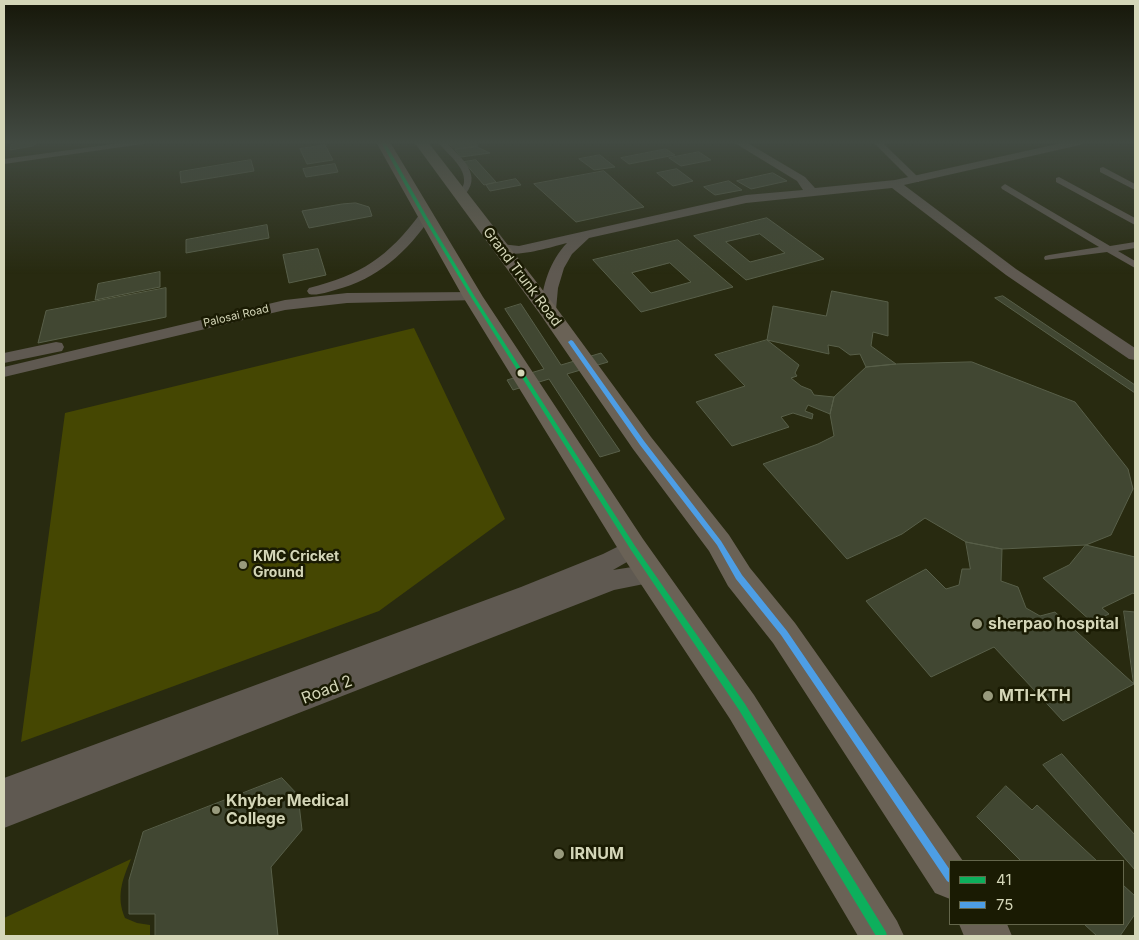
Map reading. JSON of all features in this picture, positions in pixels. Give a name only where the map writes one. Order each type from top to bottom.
[{"type":"highway","points":[[407,186],[474,297],[632,548],[742,706],[882,936]]},
{"type":"highway","name":"Grand Trunk Road","points":[[453,186],[548,310],[642,443],[719,543],[739,577],[784,633],[949,877]]},
{"type":"highway","points":[[983,925],[990,936]]},
{"type":"street","points":[[460,195],[468,186]]},
{"type":"street","points":[[806,186],[811,192]]},
{"type":"street","points":[[501,248],[519,250],[746,199],[882,186]]},
{"type":"street","points":[[897,186],[1011,272],[1135,355]]},
{"type":"street","points":[[1070,186],[1135,222]]},
{"type":"street","points":[[1005,187],[1135,265]]},
{"type":"street","points":[[4,358],[234,312],[335,286],[361,276],[395,254],[412,236],[425,217]]},
{"type":"street","points":[[548,310],[551,281],[560,260],[570,246],[588,234]]},
{"type":"street","points":[[1049,258],[1135,244]]},
{"type":"street","name":"Palosai Road","points":[[4,372],[234,312],[347,298],[474,297]]},
{"type":"street","name":"Road 2","points":[[4,792],[529,594],[611,561],[632,548]]},
{"type":"street","name":"Road 2","points":[[4,813],[614,580],[651,574]]},
{"type":"shaded area","name":"KMC Cricket Ground","points":[[414,328],[505,519],[379,611],[21,742],[65,413]]},
{"type":"shaded area","points":[[131,859],[121,888],[122,910],[125,918],[137,923],[150,925],[150,936],[4,936],[4,918]]},
{"type":"building","points":[[487,186],[517,186],[490,191]]},
{"type":"building","points":[[536,186],[621,186],[644,207],[576,222]]},
{"type":"building","points":[[736,186],[742,190],[715,195],[704,187]]},
{"type":"building","points":[[746,186],[765,186],[751,189]]},
{"type":"building","points":[[356,203],[369,207],[372,216],[309,228],[302,211],[342,204]]},
{"type":"building","points":[[767,218],[824,259],[746,280],[694,236]],"holes":[[[760,234],[785,253],[750,262],[726,242]]]},
{"type":"building","points":[[267,225],[269,238],[186,253],[186,240]]},
{"type":"building","points":[[678,240],[733,287],[641,312],[593,260]],"holes":[[[670,263],[691,282],[651,293],[632,273]]]},
{"type":"building","points":[[318,249],[326,275],[289,283],[283,255]]},
{"type":"building","points":[[160,272],[160,287],[95,300],[98,284]]},
{"type":"building","points":[[166,288],[166,317],[38,343],[46,311]]},
{"type":"building","points":[[832,291],[888,302],[888,336],[873,332],[871,346],[896,364],[866,367],[860,354],[850,355],[839,347],[828,345],[829,354],[767,340],[773,306],[826,316]]},
{"type":"building","points":[[1003,296],[1135,385],[1135,393],[995,298]]},
{"type":"building","points":[[521,304],[561,365],[601,353],[608,362],[567,374],[620,451],[600,457],[549,379],[513,390],[507,380],[544,369],[505,309]]},
{"type":"building","points":[[767,340],[799,365],[795,373],[797,376],[791,378],[801,386],[811,390],[814,395],[834,397],[830,414],[808,405],[805,411],[813,414],[812,419],[793,413],[781,417],[789,427],[732,446],[696,402],[745,386],[715,355]]},
{"type":"building","points":[[972,362],[1075,402],[1128,469],[1133,489],[1111,535],[1086,545],[1002,549],[966,542],[925,518],[902,534],[847,559],[763,464],[818,444],[834,436],[830,414],[834,397],[866,367],[896,364]]},
{"type":"building","points":[[966,542],[1002,549],[1001,581],[1018,587],[1026,608],[1040,616],[1055,612],[1134,684],[1063,721],[994,647],[931,677],[866,601],[926,569],[946,589],[959,585],[962,569],[970,569]]},
{"type":"building","points":[[1086,545],[1135,557],[1135,595],[1133,593],[1102,608],[1109,614],[1092,622],[1043,578],[1069,565]]},
{"type":"building","points":[[1124,611],[1135,612],[1135,684],[1134,684]]},
{"type":"building","points":[[1062,754],[1135,835],[1135,870],[1043,765]]},
{"type":"building","points":[[282,778],[298,795],[302,830],[271,867],[278,936],[155,936],[155,914],[129,914],[129,880],[143,832]]},
{"type":"building","points":[[1006,786],[1032,810],[1037,805],[1096,860],[1020,860],[977,817]]},
{"type":"building","points":[[1124,886],[1135,896],[1135,914],[1120,936],[1097,936],[1085,925],[1124,925]]},
{"type":"transit line","name":"41","points":[[408,186],[473,297],[633,548],[742,707],[882,936]]},
{"type":"transit line","name":"75","points":[[571,342],[642,443],[719,543],[739,577],[784,633],[949,877]]},
{"type":"place","name":"KMC Cricket Ground","points":[[243,565]]},
{"type":"place","name":"sherpao hospital","points":[[977,624]]},
{"type":"place","name":"MTI-KTH","points":[[988,696]]},
{"type":"place","name":"Khyber Medical College","points":[[216,810]]},
{"type":"place","name":"IRNUM","points":[[559,854]]}]
